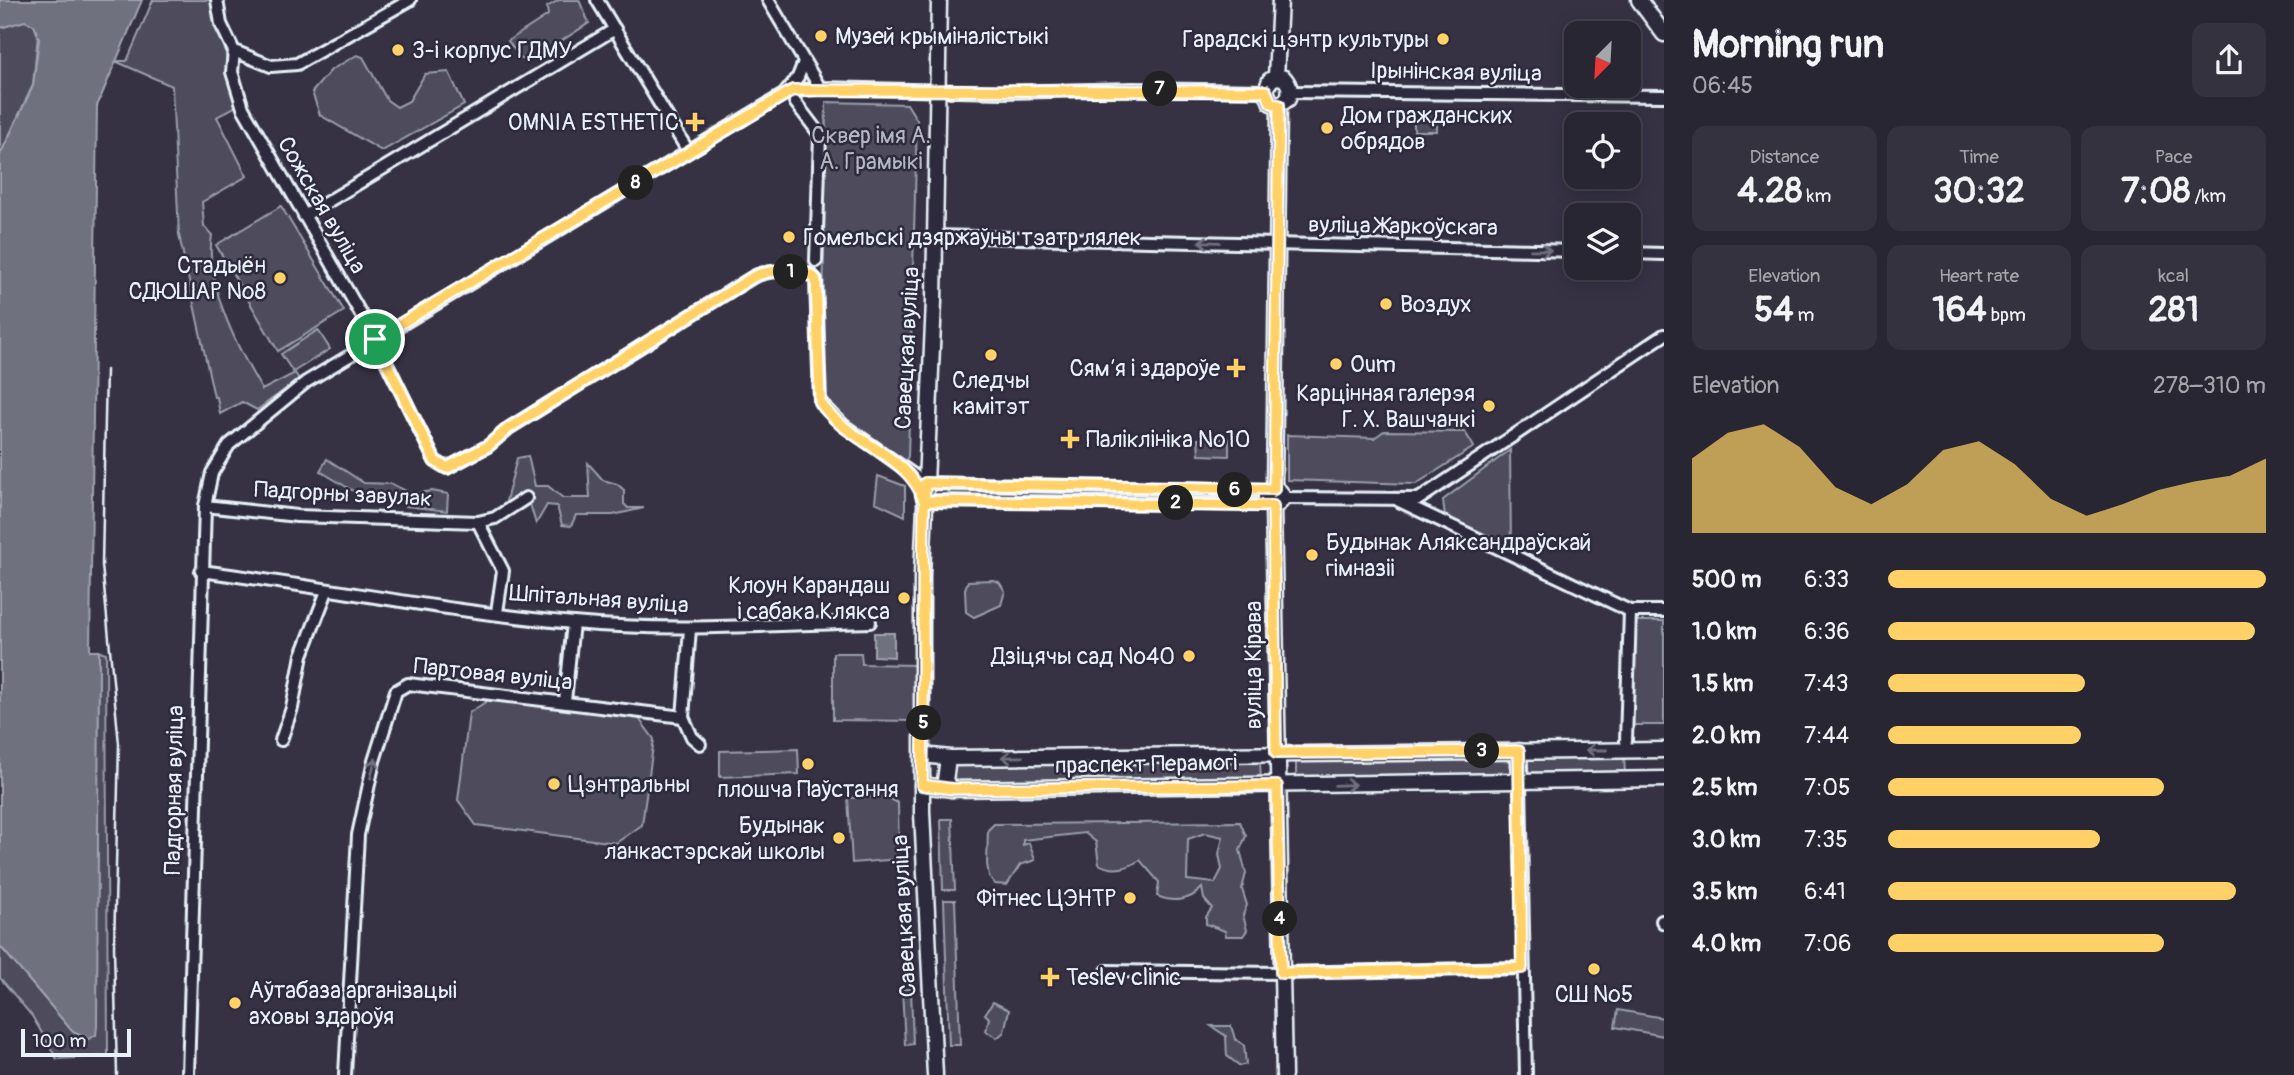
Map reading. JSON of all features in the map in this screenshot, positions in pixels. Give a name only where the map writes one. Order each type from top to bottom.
[{"type":"main road","name":"Савецкая вуліца","points":[[935,1075],[922,785],[924,501],[939,0]]},
{"type":"main road","points":[[1276,77],[1280,0]]},
{"type":"main road","points":[[1639,0],[1664,34]]},
{"type":"main road","points":[[1276,77],[1284,78],[1289,83],[1290,92],[1288,99],[1279,105],[1271,103],[1266,91],[1270,80],[1276,77]]},
{"type":"main road","name":"вуліца Кірава","points":[[1276,753],[1274,498],[1279,105]]},
{"type":"main road","points":[[1639,750],[1635,764],[1639,779]]},
{"type":"main road","name":"праспект Перамогі","points":[[923,755],[948,758],[1664,750]]},
{"type":"main road","points":[[1519,751],[1520,781]]},
{"type":"main road","points":[[1277,786],[1286,780],[1285,760],[1276,753],[1269,761],[1269,775],[1277,786],[1284,1075]]},
{"type":"main road","points":[[948,758],[945,781],[952,789]]},
{"type":"main road","name":"праспект Перамогі","points":[[922,785],[952,789],[1664,779]]},
{"type":"street","name":"Сожская вуліца","points":[[216,0],[220,24],[234,51],[232,72],[243,108],[375,339],[435,461],[447,468],[459,463],[509,428],[753,277],[767,272],[807,272],[816,280],[820,402],[843,425],[909,473]]},
{"type":"street","points":[[234,51],[271,66],[297,64],[410,0]]},
{"type":"street","points":[[597,0],[688,151]]},
{"type":"street","points":[[768,0],[820,88]]},
{"type":"street","points":[[304,216],[615,29]]},
{"type":"street","points":[[784,93],[798,77],[804,62]]},
{"type":"street","points":[[784,93],[820,88],[938,91],[1266,91]]},
{"type":"street","name":"Ірынінская вуліца","points":[[1290,92],[1664,96]]},
{"type":"street","name":"Падгорная вуліца","points":[[188,1075],[201,570],[205,506],[212,473],[229,445],[290,394],[375,339],[784,93]]},
{"type":"street","points":[[795,102],[820,135],[816,261]]},
{"type":"street","name":"вуліца Жаркоўскага","points":[[934,236],[1564,251]]},
{"type":"street","points":[[1641,253],[1664,254]]},
{"type":"street","points":[[909,473],[919,485],[924,501],[1128,503],[1274,498],[1419,499],[1664,335]]},
{"type":"street","points":[[909,473],[925,483],[945,486],[1128,488],[1274,498]]},
{"type":"street","points":[[945,486],[946,502]]},
{"type":"street","points":[[1128,488],[1128,503]]},
{"type":"street","name":"Падгорны завулак","points":[[205,506],[297,516],[478,522],[495,518],[526,498]]},
{"type":"street","points":[[1397,499],[1630,611],[1664,611]]},
{"type":"street","points":[[1419,499],[1418,503],[1423,511]]},
{"type":"street","points":[[478,522],[503,571],[497,612]]},
{"type":"street","name":"Шпітальная вуліца","points":[[201,570],[327,592],[573,623],[690,629],[870,622]]},
{"type":"street","points":[[281,740],[292,708],[302,655],[327,592]]},
{"type":"street","points":[[1626,741],[1630,611]]},
{"type":"street","points":[[565,701],[573,623]]},
{"type":"street","points":[[690,629],[684,712],[692,737],[700,744]]},
{"type":"street","name":"Партовая вуліца","points":[[345,1075],[358,835],[374,761],[396,691],[408,684],[684,712]]},
{"type":"street","points":[[1520,781],[1522,968],[1527,1075]]},
{"type":"street","points":[[1107,971],[1281,973],[1522,968]]},
{"type":"green space","points":[[153,0],[225,0],[222,8],[212,4],[212,9],[223,41],[236,106],[217,117],[247,176],[202,202],[204,226],[212,235],[213,274],[225,315],[262,390],[295,373],[299,379],[257,410],[242,402],[220,414],[217,397],[214,397],[179,235],[172,86],[115,61],[127,61]]},
{"type":"green space","points":[[559,0],[579,0],[589,23],[533,59],[521,59],[508,41],[548,15],[547,7]]},
{"type":"green space","points":[[25,20],[34,25],[38,34],[33,85],[0,155],[0,28]]},
{"type":"green space","points":[[357,55],[363,57],[387,100],[397,107],[409,101],[425,74],[449,72],[464,105],[382,151],[320,115],[312,92],[331,70]]},
{"type":"green space","name":"Сквер імя А. А. Грамыкі","points":[[826,102],[907,104],[917,120],[908,456],[904,465],[829,406],[822,397]]},
{"type":"green space","points":[[1414,111],[1437,111],[1437,131],[1414,131]]},
{"type":"green space","name":"Стадыён СДЮШАР №8","points":[[281,206],[344,311],[278,351],[216,245]]},
{"type":"green space","points":[[318,330],[330,349],[293,372],[281,354]]},
{"type":"green space","points":[[1384,431],[1465,432],[1474,447],[1416,484],[1287,480],[1287,435],[1374,438]]},
{"type":"green space","points":[[1198,439],[1229,439],[1229,456],[1199,455]]},
{"type":"green space","points":[[1510,450],[1511,550],[1445,517],[1443,500]]},
{"type":"green space","points":[[528,456],[535,486],[548,486],[563,498],[590,498],[588,463],[603,480],[617,484],[624,490],[624,504],[628,508],[644,508],[613,515],[576,515],[571,526],[562,525],[557,506],[547,505],[536,524],[530,504],[519,511],[506,501],[517,458]]},
{"type":"green space","points":[[327,459],[364,483],[392,484],[412,494],[432,491],[448,494],[447,511],[406,506],[393,496],[360,495],[320,471]]},
{"type":"green space","points":[[878,476],[905,486],[905,516],[875,502]]},
{"type":"green space","points":[[948,491],[1255,492],[1255,500],[948,498]]},
{"type":"green space","points":[[968,581],[999,582],[1005,591],[1001,605],[974,617],[966,612],[965,589]]},
{"type":"green space","points":[[1631,621],[1664,621],[1664,725],[1631,725]]},
{"type":"green space","points":[[99,651],[106,653],[108,1056],[57,1059],[32,1016],[0,978],[0,946],[73,1032],[85,1039],[96,1035]]},
{"type":"green space","points":[[833,653],[861,653],[862,664],[916,665],[916,721],[833,720]]},
{"type":"green space","name":"Цэнтральны","points":[[493,697],[637,716],[654,739],[642,825],[616,843],[476,825],[458,800],[469,713]]},
{"type":"green space","points":[[798,749],[799,774],[720,777],[720,751]]},
{"type":"green space","points":[[1510,756],[1510,776],[1296,780],[1296,759]]},
{"type":"green space","points":[[1624,756],[1625,774],[1526,775],[1525,757]]},
{"type":"green space","points":[[1260,761],[1261,782],[954,784],[953,765]]},
{"type":"green space","points":[[885,796],[898,803],[899,859],[852,863],[848,798]]},
{"type":"green space","points":[[941,819],[952,819],[955,890],[943,890]]},
{"type":"green space","points":[[1240,822],[1246,836],[1240,850],[1246,873],[1242,889],[1247,905],[1243,915],[1247,930],[1243,936],[1226,936],[1225,931],[1206,924],[1206,917],[1212,908],[1204,899],[1202,888],[1181,900],[1157,896],[1159,882],[1140,860],[1120,868],[1099,864],[1096,842],[1085,833],[1023,840],[1023,845],[1029,843],[1035,860],[1020,865],[1007,885],[995,884],[989,876],[987,864],[988,830],[994,824]],"holes":[[[1205,833],[1223,837],[1219,854],[1222,869],[1215,883],[1187,880],[1188,839]]]},
{"type":"green space","points":[[944,900],[955,900],[960,1045],[949,1045]]},
{"type":"green space","points":[[902,989],[911,989],[913,1044],[905,1045]]},
{"type":"green space","points":[[993,1002],[1009,1010],[1004,1032],[997,1038],[986,1031],[989,1018],[985,1014]]},
{"type":"green space","points":[[1618,1010],[1664,1018],[1664,1036],[1615,1027]]},
{"type":"green space","points":[[1211,1026],[1231,1026],[1235,1039],[1244,1045],[1246,1064],[1240,1066],[1227,1056],[1226,1036]]},
{"type":"water","points":[[0,0],[142,0],[97,106],[90,651],[99,651],[97,1026],[96,1035],[89,1039],[73,1032],[0,946],[0,155],[33,86],[39,39],[34,25],[25,21],[0,28]]},
{"type":"water","points":[[874,633],[894,633],[894,657],[874,656]]},
{"type":"railway","points":[[106,370],[102,565],[119,744],[114,947],[117,1075]]},
{"type":"place","name":"Музей крыміналістыкі","points":[[821,36]]},
{"type":"place","name":"Гарадскі цэнтр культуры","points":[[1443,39]]},
{"type":"place","name":"3-і корпус ГДМУ","points":[[398,50]]},
{"type":"place","name":"OMNIA ESTHETIC","points":[[695,122]]},
{"type":"place","name":"Дом гражданских обрядов","points":[[1327,128]]},
{"type":"place","name":"Гомельскі дзяржаўны тэатр лялек","points":[[789,237]]},
{"type":"place","name":"Стадыён СДЮШАР №8","points":[[280,278]]},
{"type":"place","name":"Воздух","points":[[1386,304]]},
{"type":"place","name":"Следчы камітэт","points":[[991,355]]},
{"type":"place","name":"Oum","points":[[1336,364]]},
{"type":"place","name":"Сямʼя і здароўе","points":[[1236,368]]},
{"type":"place","name":"Карцінная галерэя Г. Х. Вашчанкі","points":[[1489,406]]},
{"type":"place","name":"Паліклініка №10","points":[[1070,439]]},
{"type":"place","name":"Будынак Аляксандраўскай гімназіі","points":[[1312,555]]},
{"type":"place","name":"Клоун Карандаш і сабака Клякса","points":[[904,598]]},
{"type":"place","name":"Дзіцячы сад №40","points":[[1189,656]]},
{"type":"place","name":"плошча Паўстання","points":[[808,764]]},
{"type":"place","name":"Цэнтральны","points":[[554,784]]},
{"type":"place","name":"Будынак ланкастэрскай школы","points":[[839,838]]},
{"type":"place","name":"Фітнес ЦЭНТР","points":[[1130,898]]},
{"type":"place","name":"СШ №5","points":[[1594,969]]},
{"type":"place","name":"Teslev clinic","points":[[1050,977]]},
{"type":"place","name":"Аўтабаза арганізацыі аховы здароўя","points":[[235,1003]]},
{"type":"route","points":[[375,339],[435,461],[447,468],[488,446],[509,428],[753,277],[767,272],[807,272],[813,274],[816,280],[820,402],[843,425],[909,473],[919,485],[924,501],[1273,506],[1276,753],[1519,751],[1522,968],[1281,973],[1277,786],[952,789],[922,785],[922,575],[924,501],[925,483],[938,486],[1274,489],[1279,105],[1271,103],[1266,91],[793,90],[375,339]]}]
